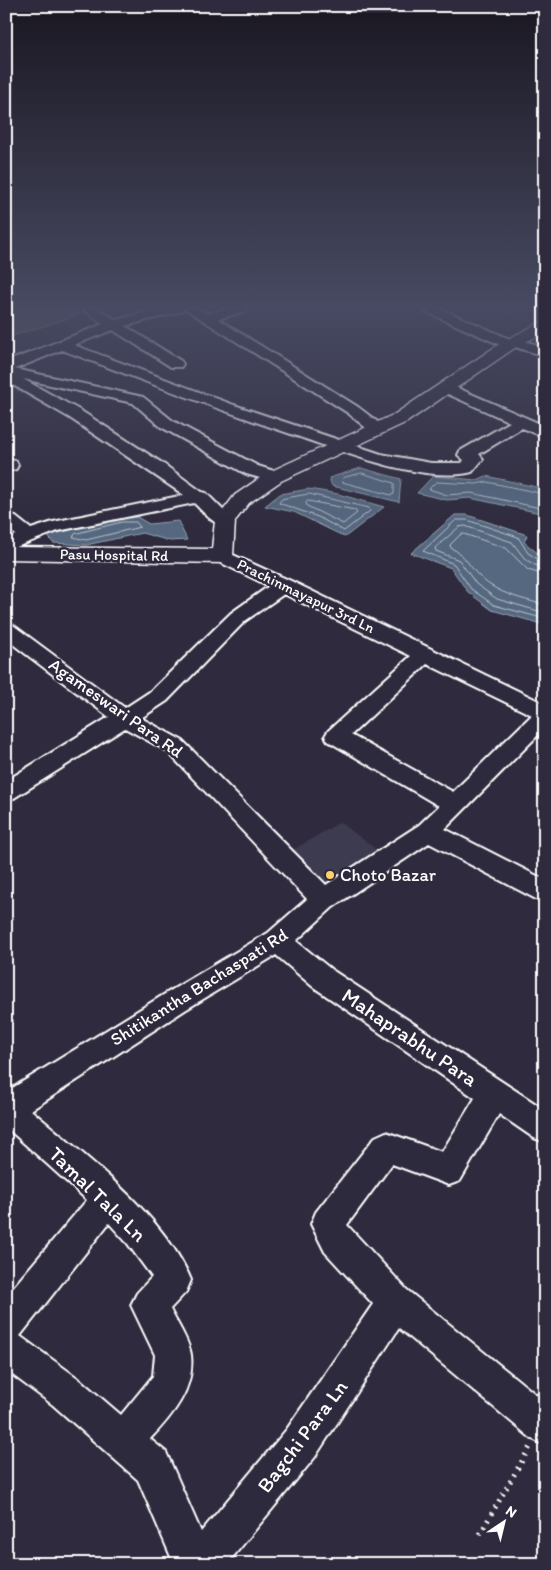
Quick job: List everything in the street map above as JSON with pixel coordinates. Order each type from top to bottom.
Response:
[{"type":"main road","points":[[225,521],[242,500],[274,477],[401,418],[456,381]]},
{"type":"main road","name":"Prachinmayapur 3rd Ln","points":[[222,556],[225,521]]},
{"type":"main road","name":"Pasu Hospital Rd","points":[[6,553],[222,556]]},
{"type":"street","points":[[14,381],[76,415],[200,497],[225,521]]},
{"type":"street","points":[[53,381],[138,400],[166,424],[252,470],[274,477]]},
{"type":"street","points":[[158,381],[229,408],[378,458],[430,468],[466,468],[475,459],[466,455],[521,422]]},
{"type":"street","points":[[308,381],[353,410],[377,429]]},
{"type":"street","points":[[446,388],[545,432]]},
{"type":"street","points":[[6,546],[53,527],[200,497]]},
{"type":"street","points":[[6,518],[28,536]]},
{"type":"street","name":"Prachinmayapur 3rd Ln","points":[[222,556],[425,654],[544,716]]},
{"type":"street","points":[[6,792],[159,696],[238,618],[284,585]]},
{"type":"street","name":"Agameswari Para Rd","points":[[6,630],[124,718],[175,746],[324,900]]},
{"type":"street","points":[[425,654],[336,736],[455,804]]},
{"type":"street","name":"Shitikantha Bachaspati Rd","points":[[7,1109],[175,1002],[278,941],[324,900],[428,831],[544,716]]},
{"type":"street","points":[[428,831],[545,892]]},
{"type":"street","name":"Mahaprabhu Para","points":[[278,941],[322,978],[545,1128]]},
{"type":"street","points":[[494,1094],[449,1170],[386,1147],[328,1224],[337,1240],[395,1302],[544,1425]]},
{"type":"street","name":"Tamal Tala Ln","points":[[7,1109],[131,1221],[162,1260],[174,1280],[149,1304],[173,1354],[171,1383],[123,1441]]},
{"type":"street","points":[[6,1325],[43,1277],[108,1200]]},
{"type":"street","name":"Bagchi Para Ln","points":[[201,1564],[301,1443],[395,1302]]},
{"type":"street","points":[[6,1348],[66,1392],[152,1466],[195,1564]]},
{"type":"path","points":[[480,1534],[544,1425]]},
{"type":"shaded area","name":"Choto Bazar","points":[[340,822],[385,856],[325,895],[286,854]]},
{"type":"water","points":[[361,468],[401,479],[399,502],[332,486],[329,478]]},
{"type":"water","points":[[433,476],[477,480],[486,476],[545,489],[545,514],[470,498],[447,500],[417,493]]},
{"type":"water","points":[[309,489],[338,494],[384,507],[345,537],[294,512],[265,506],[280,494]]},
{"type":"water","points":[[455,515],[467,515],[527,535],[524,542],[545,557],[545,625],[492,610],[468,592],[451,568],[411,553]]},
{"type":"water","points":[[122,516],[137,517],[149,524],[178,521],[187,540],[170,541],[142,533],[86,545],[53,543],[48,536]]},
{"type":"place","name":"Choto Bazar","points":[[330,875]]}]
